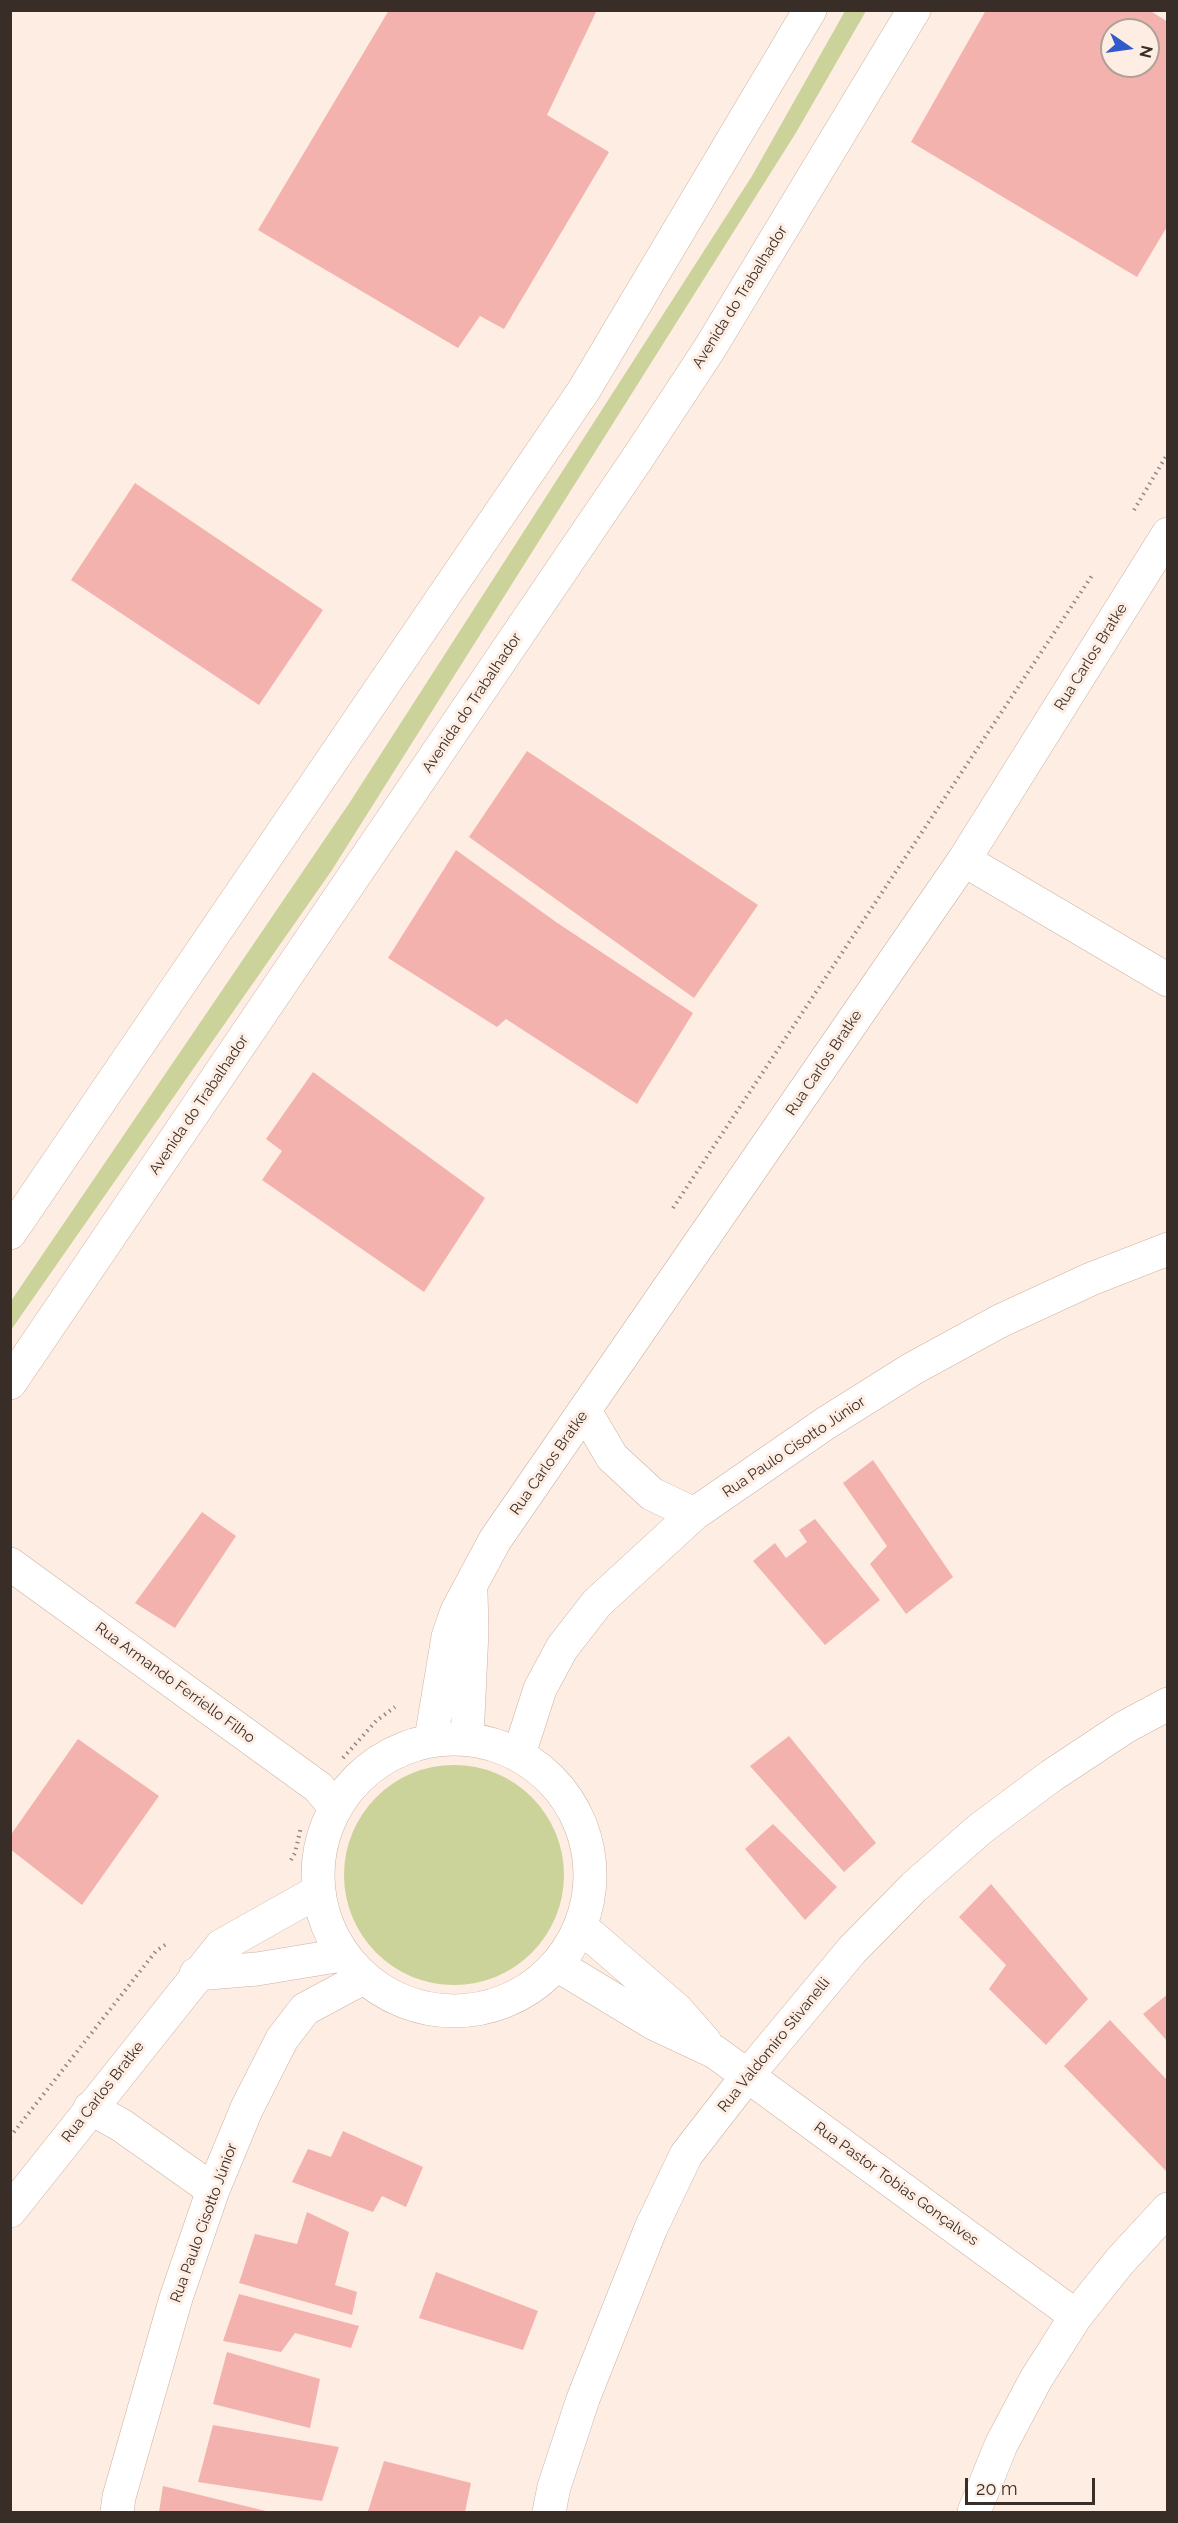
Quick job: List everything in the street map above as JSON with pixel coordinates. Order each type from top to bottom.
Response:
[{"type":"street","points":[[10,1233],[584,390],[810,10]]},
{"type":"street","name":"Avenida do Trabalhador","points":[[10,1383],[637,459],[710,348],[914,10]]},
{"type":"street","name":"Rua Carlos Bratke","points":[[432,1739],[448,1637],[457,1611],[495,1540],[964,860],[1167,534]]},
{"type":"street","points":[[964,860],[1167,980]]},
{"type":"street","name":"Rua Paulo Cisotto Júnior","points":[[519,1754],[540,1689],[562,1648],[597,1603],[694,1514],[826,1423],[912,1369],[1000,1321],[1091,1279],[1167,1249]]},
{"type":"street","points":[[585,1411],[612,1457],[652,1494],[694,1514]]},
{"type":"street","name":"Rua Armando Ferriello Filho","points":[[10,1564],[318,1786],[335,1808]]},
{"type":"street","name":"Rua Carlos Bratke","points":[[467,1738],[472,1631],[471,1585]]},
{"type":"street","name":"Rua Valdomiro Stivanelli","points":[[549,2512],[554,2487],[583,2399],[651,2228],[686,2155],[748,2075],[852,1950],[914,1887],[980,1829],[1051,1776],[1125,1727],[1167,1704]]},
{"type":"street","points":[[467,1738],[492,1743],[519,1754],[544,1771],[564,1793],[579,1819],[588,1849],[591,1880],[586,1911],[580,1926],[557,1965],[534,1986],[507,2001],[478,2010],[447,2012],[417,2007],[388,1996],[353,1967],[327,1928],[317,1892],[317,1866],[322,1836],[335,1808],[377,1762],[403,1747],[432,1739],[467,1738]]},
{"type":"street","name":"Rua Carlos Bratke","points":[[10,2211],[196,1974],[221,1946],[317,1892]]},
{"type":"street","name":"Rua Pastor Tobias Gonçalves","points":[[580,1926],[676,2009],[715,2052]]},
{"type":"street","name":"Rua Pastor Tobias Gonçalves","points":[[557,1965],[653,2023],[715,2052],[1076,2316]]},
{"type":"street","points":[[196,1974],[257,1969],[353,1967]]},
{"type":"street","name":"Rua Paulo Cisotto Júnior","points":[[117,2512],[119,2497],[170,2320],[213,2190],[247,2108],[282,2038],[305,2009],[353,1967]]},
{"type":"street","points":[[90,2109],[129,2130],[213,2190]]},
{"type":"street","points":[[974,2512],[1001,2445],[1036,2379],[1076,2316],[1120,2261],[1167,2209]]},
{"type":"green space","points":[[845,11],[866,11],[797,131],[332,870],[11,1330],[11,1301],[350,802],[752,176]]},
{"type":"green space","points":[[443,1765],[465,1765],[496,1773],[515,1783],[532,1797],[546,1814],[556,1833],[562,1853],[564,1875],[562,1897],[556,1917],[546,1936],[532,1953],[515,1967],[486,1981],[465,1985],[443,1985],[422,1981],[402,1972],[384,1960],[369,1945],[348,1907],[344,1886],[344,1864],[348,1843],[357,1823],[369,1805],[384,1790],[422,1769]]},
{"type":"building","points":[[389,10],[597,10],[547,115],[609,152],[504,329],[480,316],[458,348],[258,230]]},
{"type":"building","points":[[986,10],[1149,10],[1168,22],[1168,225],[1137,277],[911,142]]},
{"type":"building","points":[[135,483],[323,610],[259,705],[71,580]]},
{"type":"building","points":[[527,751],[758,905],[694,998],[469,837]]},
{"type":"building","points":[[456,850],[556,922],[693,1013],[637,1104],[506,1019],[497,1027],[388,958]]},
{"type":"building","points":[[313,1072],[485,1198],[424,1292],[262,1180],[282,1151],[266,1139]]},
{"type":"building","points":[[873,1460],[953,1577],[906,1614],[870,1564],[887,1546],[843,1483]]},
{"type":"building","points":[[202,1512],[236,1536],[175,1628],[135,1603]]},
{"type":"building","points":[[815,1519],[880,1600],[825,1645],[753,1561],[775,1543],[786,1558],[807,1542],[799,1530]]},
{"type":"building","points":[[789,1736],[876,1843],[844,1872],[750,1766]]},
{"type":"building","points":[[78,1739],[159,1796],[82,1905],[10,1849],[10,1836]]},
{"type":"building","points":[[773,1824],[837,1887],[805,1920],[745,1849]]},
{"type":"building","points":[[991,1884],[1088,1999],[1046,2045],[989,1989],[1006,1965],[959,1917]]},
{"type":"building","points":[[1168,1994],[1168,2042],[1143,2014]]},
{"type":"building","points":[[1110,2020],[1168,2081],[1168,2173],[1064,2066]]},
{"type":"building","points":[[343,2131],[423,2167],[406,2207],[382,2196],[373,2212],[292,2182],[308,2149],[331,2157]]},
{"type":"building","points":[[307,2212],[349,2232],[335,2285],[357,2292],[352,2315],[239,2283],[255,2234],[297,2244]]},
{"type":"building","points":[[436,2272],[538,2311],[523,2350],[419,2318]]},
{"type":"building","points":[[239,2294],[359,2326],[351,2348],[295,2333],[281,2352],[223,2341]]},
{"type":"building","points":[[227,2352],[320,2379],[310,2428],[213,2404]]},
{"type":"building","points":[[213,2425],[339,2447],[322,2501],[198,2482]]},
{"type":"building","points":[[384,2461],[471,2483],[465,2512],[368,2511]]},
{"type":"building","points":[[163,2486],[270,2512],[159,2512]]}]
